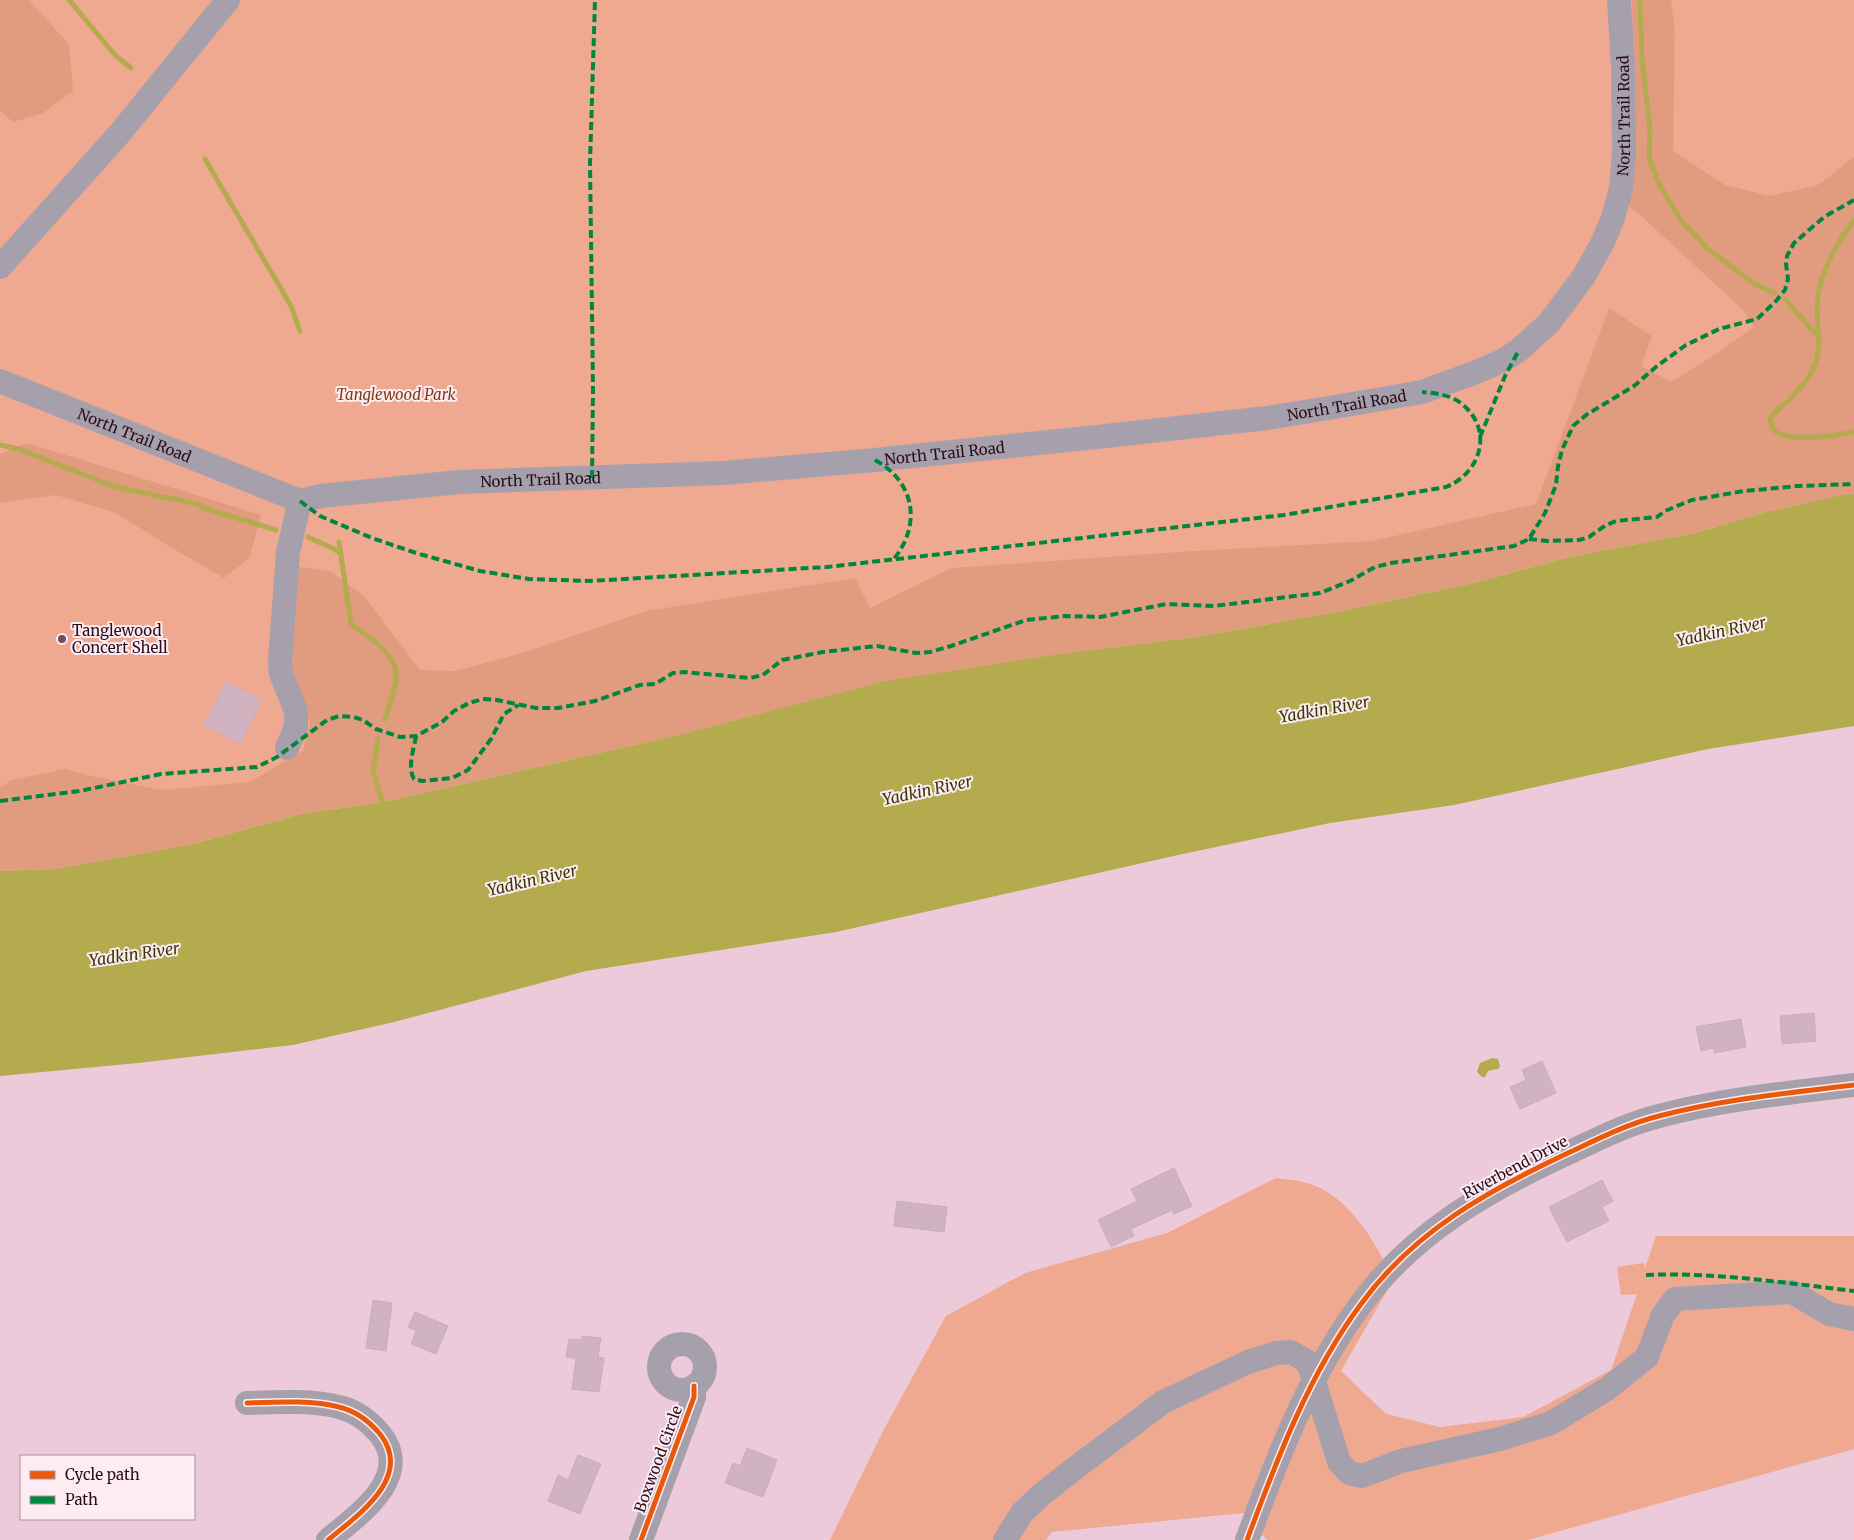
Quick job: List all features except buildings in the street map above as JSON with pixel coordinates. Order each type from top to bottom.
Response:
[{"type":"street","points":[[0,267],[120,133],[228,0]]},
{"type":"street","name":"North Trail Road","points":[[0,381],[300,501],[321,496],[459,482],[724,473],[875,460],[1267,418],[1422,392],[1479,371],[1504,360],[1519,350],[1549,323],[1584,276],[1602,244],[1613,218],[1620,188],[1624,152],[1623,67],[1619,0]]},
{"type":"street","points":[[287,748],[296,727],[296,711],[281,674],[280,660],[288,552],[300,501]]},
{"type":"street","name":"Riverbend Drive","points":[[1247,1540],[1273,1470],[1314,1381],[1356,1310],[1395,1265],[1441,1224],[1495,1190],[1542,1165],[1627,1126],[1690,1108],[1757,1097],[1854,1085]]},
{"type":"street","points":[[1005,1540],[1022,1513],[1041,1495],[1162,1402],[1248,1362],[1276,1353],[1291,1352],[1308,1362],[1339,1462],[1349,1473],[1362,1476],[1401,1461],[1500,1439],[1551,1423],[1607,1389],[1647,1357],[1663,1315],[1675,1299],[1792,1292],[1829,1314],[1854,1319]]},
{"type":"street","name":"Boxwood Circle","points":[[641,1540],[694,1397],[694,1386]]},
{"type":"street","points":[[248,1403],[290,1402],[338,1406],[364,1418],[387,1443],[390,1450],[390,1463],[383,1487],[370,1505],[328,1540]]},
{"type":"green space","name":"Tanglewood Park","points":[[0,0],[1854,0],[1854,494],[301,814],[0,871]]},
{"type":"green space","points":[[1276,1178],[1310,1184],[1338,1199],[1370,1237],[1393,1280],[1341,1371],[1386,1414],[1440,1427],[1523,1417],[1611,1370],[1637,1294],[1621,1295],[1617,1267],[1644,1263],[1645,1268],[1656,1236],[1854,1236],[1854,1449],[1528,1540],[1267,1540],[1244,1513],[1052,1532],[1046,1540],[830,1540],[883,1431],[946,1316],[1025,1273],[1167,1233]]},
{"type":"shaded area","points":[[0,0],[29,0],[69,44],[73,91],[43,113],[13,122],[0,111]]},
{"type":"shaded area","points":[[1632,0],[1671,0],[1675,30],[1673,151],[1725,185],[1770,196],[1818,185],[1854,157],[1854,494],[1766,512],[1695,533],[1569,557],[1474,583],[1341,611],[1203,636],[1060,654],[885,681],[679,735],[383,802],[301,814],[193,844],[55,869],[0,871],[0,788],[11,780],[65,769],[162,790],[249,782],[303,751],[310,722],[289,662],[294,566],[330,571],[365,597],[420,670],[455,671],[526,652],[646,611],[855,578],[870,608],[951,568],[1372,541],[1536,504],[1609,308],[1652,336],[1641,366],[1671,382],[1754,327],[1743,310],[1637,212],[1624,203],[1635,91]]},
{"type":"shaded area","points":[[27,443],[261,515],[250,557],[224,578],[116,513],[56,495],[0,503],[0,454]]},
{"type":"water","name":"Yadkin River","points":[[1854,494],[1854,726],[1708,749],[1454,805],[1330,823],[1178,855],[836,932],[586,971],[394,1022],[293,1045],[138,1063],[0,1076],[0,871],[55,869],[193,844],[301,814],[383,802],[679,735],[885,681],[1060,654],[1203,636],[1341,611],[1474,583],[1569,557],[1695,533],[1766,512]]},
{"type":"water","points":[[1492,1058],[1498,1059],[1500,1067],[1488,1071],[1485,1077],[1482,1077],[1477,1072],[1480,1063]]},
{"type":"waterway","points":[[69,0],[115,55],[131,68]]},
{"type":"waterway","points":[[1640,0],[1642,60],[1650,128],[1649,159],[1659,184],[1680,219],[1706,247],[1754,284],[1775,293]]},
{"type":"waterway","points":[[205,159],[291,306],[300,331]]},
{"type":"waterway","points":[[1854,220],[1829,260],[1821,283],[1817,307],[1818,352],[1814,367],[1800,389],[1770,419],[1776,432],[1792,437],[1826,436],[1854,432]]},
{"type":"waterway","points":[[1785,299],[1819,338]]},
{"type":"waterway","points":[[0,445],[19,449],[115,487],[198,504],[203,508],[276,530]]},
{"type":"waterway","points":[[308,537],[341,554]]},
{"type":"waterway","points":[[339,542],[351,624],[374,641],[388,655],[396,671],[393,695],[385,719]]},
{"type":"waterway","points":[[378,739],[373,771],[384,807]]},
{"type":"marked path","points":[[592,478],[593,387],[590,163],[595,0]]},
{"type":"marked path","points":[[0,801],[80,791],[161,774],[257,767],[277,757],[327,720],[339,716],[363,720],[376,729],[400,737],[416,736],[442,722],[454,711],[469,703],[483,699],[536,708],[558,708],[595,701],[640,685],[655,684],[673,673],[684,672],[750,678],[763,675],[782,660],[823,652],[877,646],[916,653],[930,652],[1026,620],[1065,616],[1100,617],[1166,604],[1214,606],[1320,593],[1350,581],[1375,567],[1391,563],[1514,546],[1529,539],[1545,513],[1556,485],[1562,450],[1573,426],[1586,415],[1634,386],[1686,345],[1719,329],[1757,319],[1785,290],[1788,279],[1787,256],[1794,243],[1824,217],[1854,200]]},
{"type":"marked path","points":[[1480,437],[1505,376],[1519,350]]},
{"type":"marked path","points":[[300,501],[320,516],[372,538],[416,553],[480,571],[529,579],[590,581],[827,567],[1284,515],[1446,487],[1468,472],[1475,461],[1479,450],[1478,426],[1472,414],[1458,401],[1443,395],[1422,392]]},
{"type":"marked path","points":[[875,460],[899,480],[906,492],[910,505],[911,519],[908,533],[902,547],[893,560]]},
{"type":"marked path","points":[[1529,539],[1547,541],[1579,540],[1589,537],[1606,525],[1616,521],[1657,517],[1665,511],[1692,500],[1744,491],[1798,486],[1854,484]]},
{"type":"marked path","points":[[416,736],[411,764],[414,779],[422,781],[452,778],[468,770],[491,739],[504,714],[518,705]]},
{"type":"marked path","points":[[1646,1275],[1698,1275],[1854,1291]]},
{"type":"cycle path","points":[[1247,1540],[1283,1448],[1325,1359],[1342,1331],[1382,1278],[1429,1234],[1455,1215],[1510,1182],[1590,1142],[1636,1123],[1683,1110],[1732,1101],[1854,1085]]},
{"type":"cycle path","points":[[641,1540],[694,1397],[694,1386]]},
{"type":"cycle path","points":[[247,1403],[306,1402],[339,1407],[362,1417],[380,1434],[389,1450],[390,1465],[386,1480],[378,1494],[367,1507],[328,1540]]},
{"type":"place","name":"Tanglewood Concert Shell","points":[[62,639]]}]
